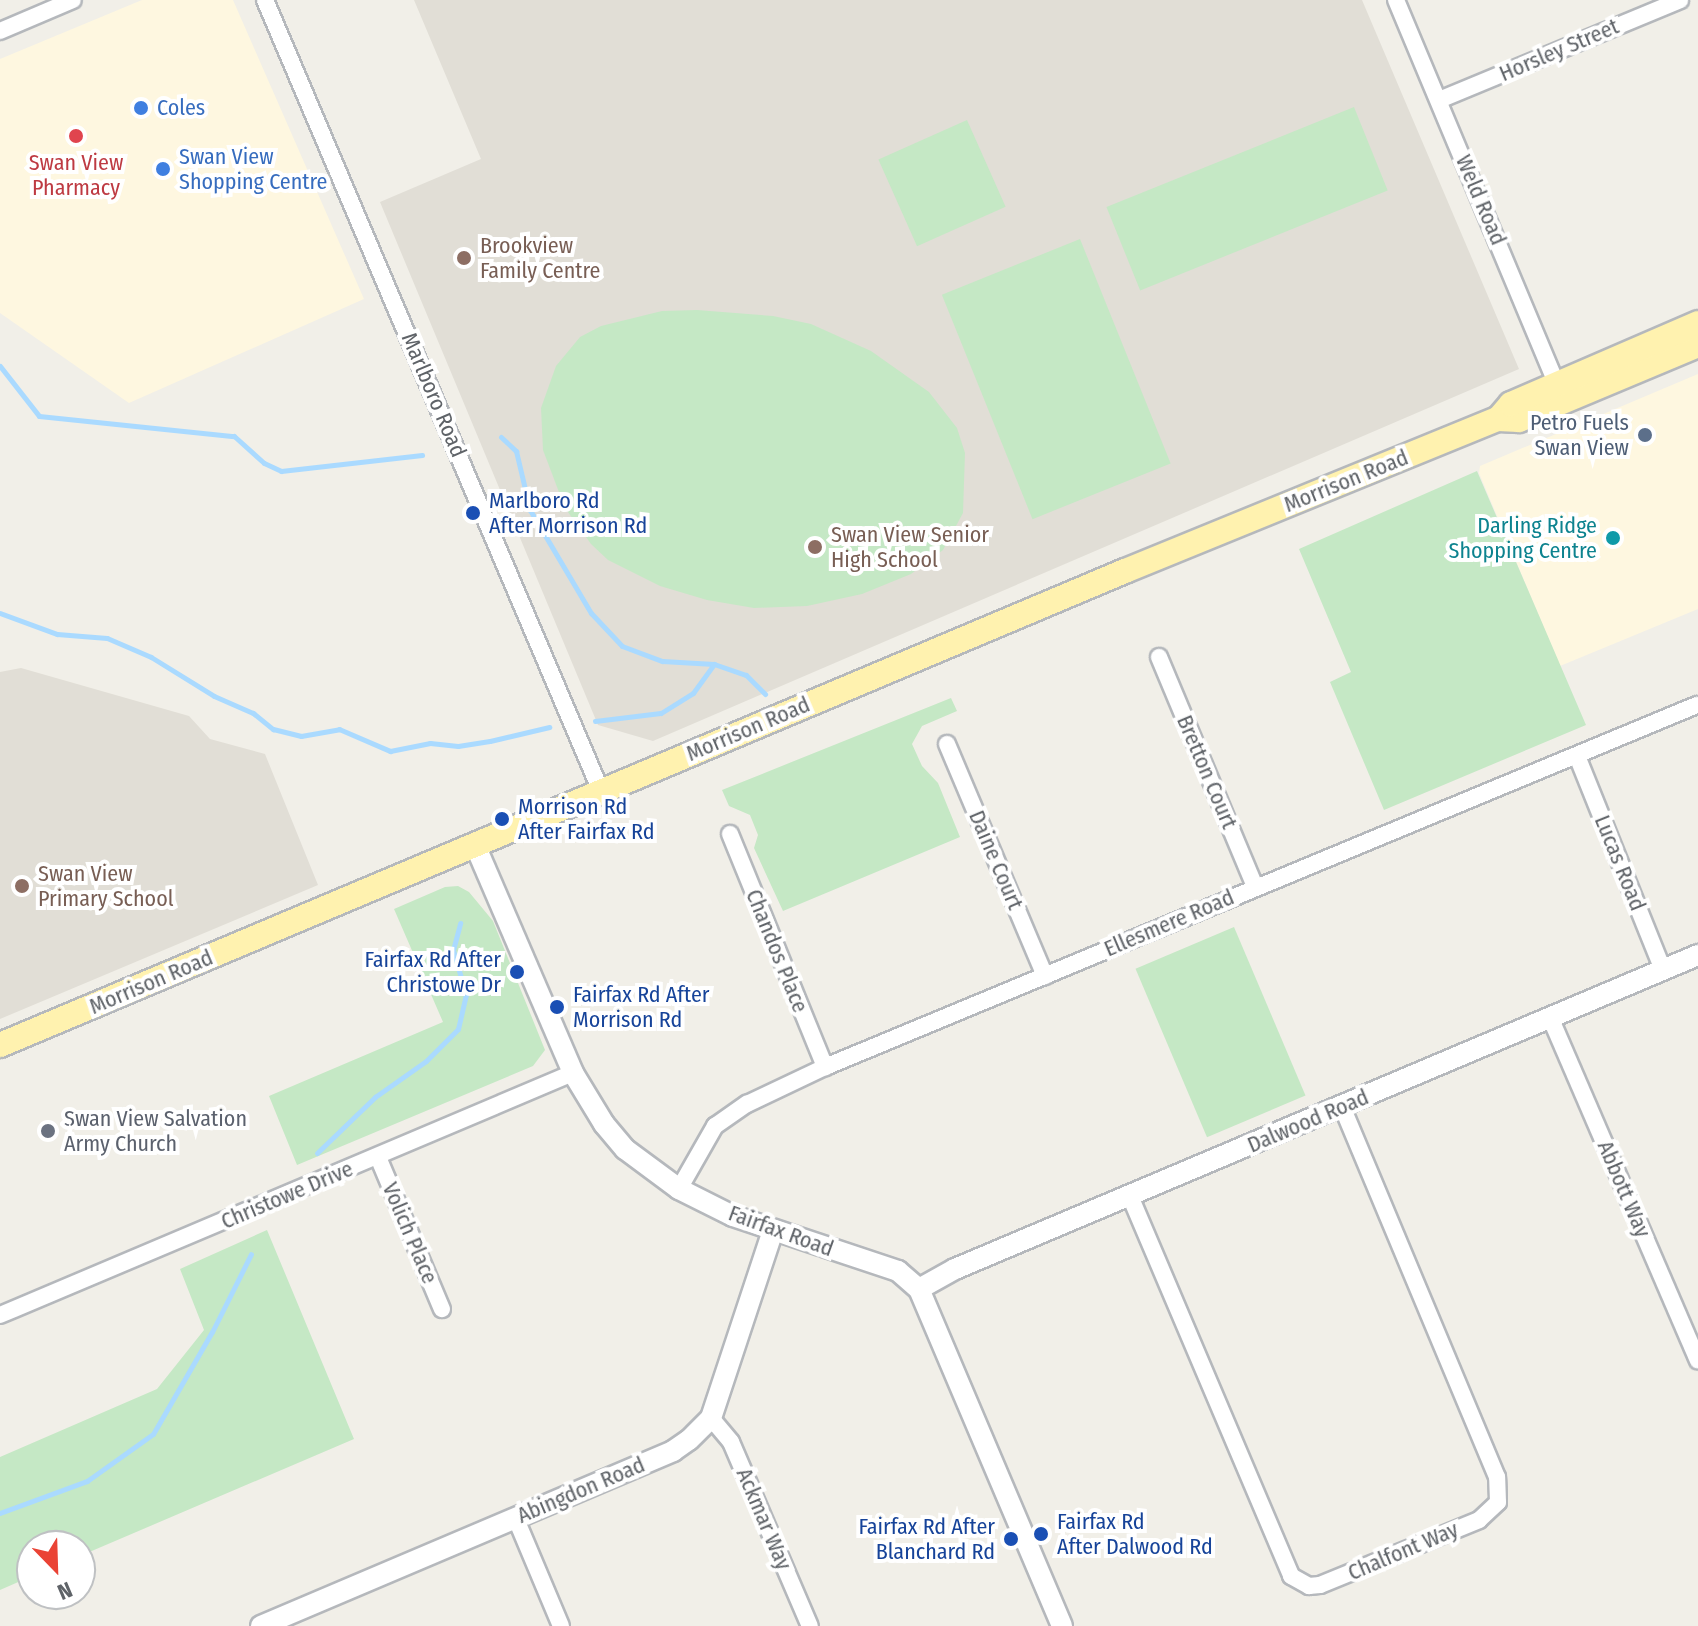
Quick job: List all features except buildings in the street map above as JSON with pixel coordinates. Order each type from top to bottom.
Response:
[{"type":"main road","name":"Morrison Road","points":[[0,1045],[1125,571],[1498,419],[1519,420],[1560,392],[1698,323]]},
{"type":"main road","name":"Morrison Road","points":[[1560,392],[1698,345]]},
{"type":"street","points":[[0,31],[73,0]]},
{"type":"street","name":"Marlboro Road","points":[[265,0],[601,791]]},
{"type":"street","name":"Weld Road","points":[[1396,0],[1560,392]]},
{"type":"street","name":"Horsley Street","points":[[1439,100],[1680,0]]},
{"type":"street","name":"Bretton Court","points":[[1159,657],[1255,887]]},
{"type":"street","name":"Ellesmere Road","points":[[679,1189],[715,1126],[747,1104],[825,1067],[1697,705]]},
{"type":"street","name":"Daine Court","points":[[947,744],[1045,976]]},
{"type":"street","name":"Lucas Road","points":[[1577,756],[1663,970]]},
{"type":"street","name":"Chandos Place","points":[[730,834],[825,1067]]},
{"type":"street","name":"Fairfax Road","points":[[475,845],[573,1073],[604,1124],[625,1149],[679,1189],[773,1231],[898,1271],[919,1289]]},
{"type":"street","name":"Dalwood Road","points":[[919,1289],[955,1269],[1698,955]]},
{"type":"street","name":"Abbott Way","points":[[1550,1017],[1698,1360]]},
{"type":"street","name":"Christowe Drive","points":[[0,1315],[573,1073]]},
{"type":"street","name":"Chalfont Way","points":[[1130,1196],[1291,1576],[1309,1586],[1320,1585],[1479,1520],[1498,1502],[1497,1477],[1342,1106]]},
{"type":"street","name":"Volich Place","points":[[378,1157],[442,1309]]},
{"type":"street","points":[[711,1418],[773,1231]]},
{"type":"street","points":[[919,1289],[1062,1626]]},
{"type":"street","name":"Abingdon Road","points":[[261,1626],[673,1451],[711,1418]]},
{"type":"street","name":"Ackmar Way","points":[[711,1418],[731,1442],[810,1626]]},
{"type":"street","points":[[516,1519],[561,1626]]},
{"type":"shaded area","points":[[142,0],[233,0],[364,299],[129,403],[0,313],[0,59]]},
{"type":"shaded area","name":"Swan View Senior High School","points":[[414,0],[1362,0],[1519,369],[653,741],[598,725],[380,202],[481,159]]},
{"type":"shaded area","points":[[1698,374],[1698,609],[1560,666],[1479,473],[1480,466]]},
{"type":"shaded area","points":[[21,668],[189,716],[210,739],[265,754],[318,885],[0,1019],[0,672]]},
{"type":"green space","points":[[1354,107],[1388,190],[1140,290],[1106,207]]},
{"type":"green space","points":[[967,120],[1006,207],[917,246],[878,159]]},
{"type":"green space","points":[[1080,239],[1171,463],[1033,519],[942,295]]},
{"type":"green space","points":[[697,310],[773,316],[811,324],[871,351],[929,392],[957,428],[965,453],[963,513],[943,550],[911,574],[862,594],[807,606],[754,608],[707,600],[660,586],[608,560],[591,544],[565,508],[543,450],[541,408],[556,366],[580,337],[601,326],[662,311]]},
{"type":"green space","points":[[1477,471],[1586,725],[1384,810],[1330,682],[1351,672],[1299,549]]},
{"type":"green space","points":[[951,698],[957,711],[922,726],[912,744],[922,766],[938,783],[960,837],[783,911],[754,848],[758,835],[750,815],[729,806],[722,790]]},
{"type":"green space","points":[[458,886],[469,892],[493,921],[545,1050],[533,1066],[297,1165],[269,1096],[443,1022],[394,909],[445,887]]},
{"type":"green space","points":[[1234,927],[1306,1095],[1207,1137],[1136,969]]},
{"type":"green space","points":[[267,1230],[354,1439],[96,1549],[96,1530],[16,1530],[16,1583],[0,1590],[0,1457],[157,1389],[204,1330],[180,1269]]},
{"type":"waterway","points":[[0,366],[39,416],[234,436],[264,463],[281,471],[422,455]]},
{"type":"waterway","points":[[501,437],[516,451],[530,510],[591,613],[622,646],[662,661],[714,664]]},
{"type":"waterway","points":[[0,613],[57,634],[107,638],[151,657],[214,696],[253,713],[273,729],[301,736],[339,729],[390,751],[430,743],[458,746],[549,727]]},
{"type":"waterway","points":[[595,721],[661,713],[693,693],[714,664],[746,675],[765,694]]},
{"type":"waterway","points":[[317,1153],[375,1097],[426,1061],[458,1029],[466,995],[453,950],[460,923]]},
{"type":"waterway","points":[[0,1513],[87,1481],[153,1434],[212,1332],[251,1254]]},
{"type":"place","name":"Coles","points":[[141,108]]},
{"type":"place","name":"Swan View Pharmacy","points":[[76,136]]},
{"type":"place","name":"Swan View Shopping Centre","points":[[163,169]]},
{"type":"place","name":"Brookview Family Centre","points":[[464,258]]},
{"type":"place","name":"Petro Fuels Swan View","points":[[1645,435]]},
{"type":"place","name":"Marlboro Rd After Morrison Rd","points":[[473,513]]},
{"type":"place","name":"Darling Ridge Shopping Centre","points":[[1613,538]]},
{"type":"place","name":"Swan View Senior High School","points":[[815,547]]},
{"type":"place","name":"Morrison Rd After Fairfax Rd","points":[[502,819]]},
{"type":"place","name":"Swan View Primary School","points":[[22,886]]},
{"type":"place","name":"Fairfax Rd After Christowe Dr","points":[[517,972]]},
{"type":"place","name":"Fairfax Rd After Morrison Rd","points":[[557,1007]]},
{"type":"place","name":"Swan View Salvation Army Church","points":[[48,1131]]},
{"type":"place","name":"Fairfax Rd After Dalwood Rd","points":[[1041,1534]]},
{"type":"place","name":"Fairfax Rd After Blanchard Rd","points":[[1011,1539]]}]
